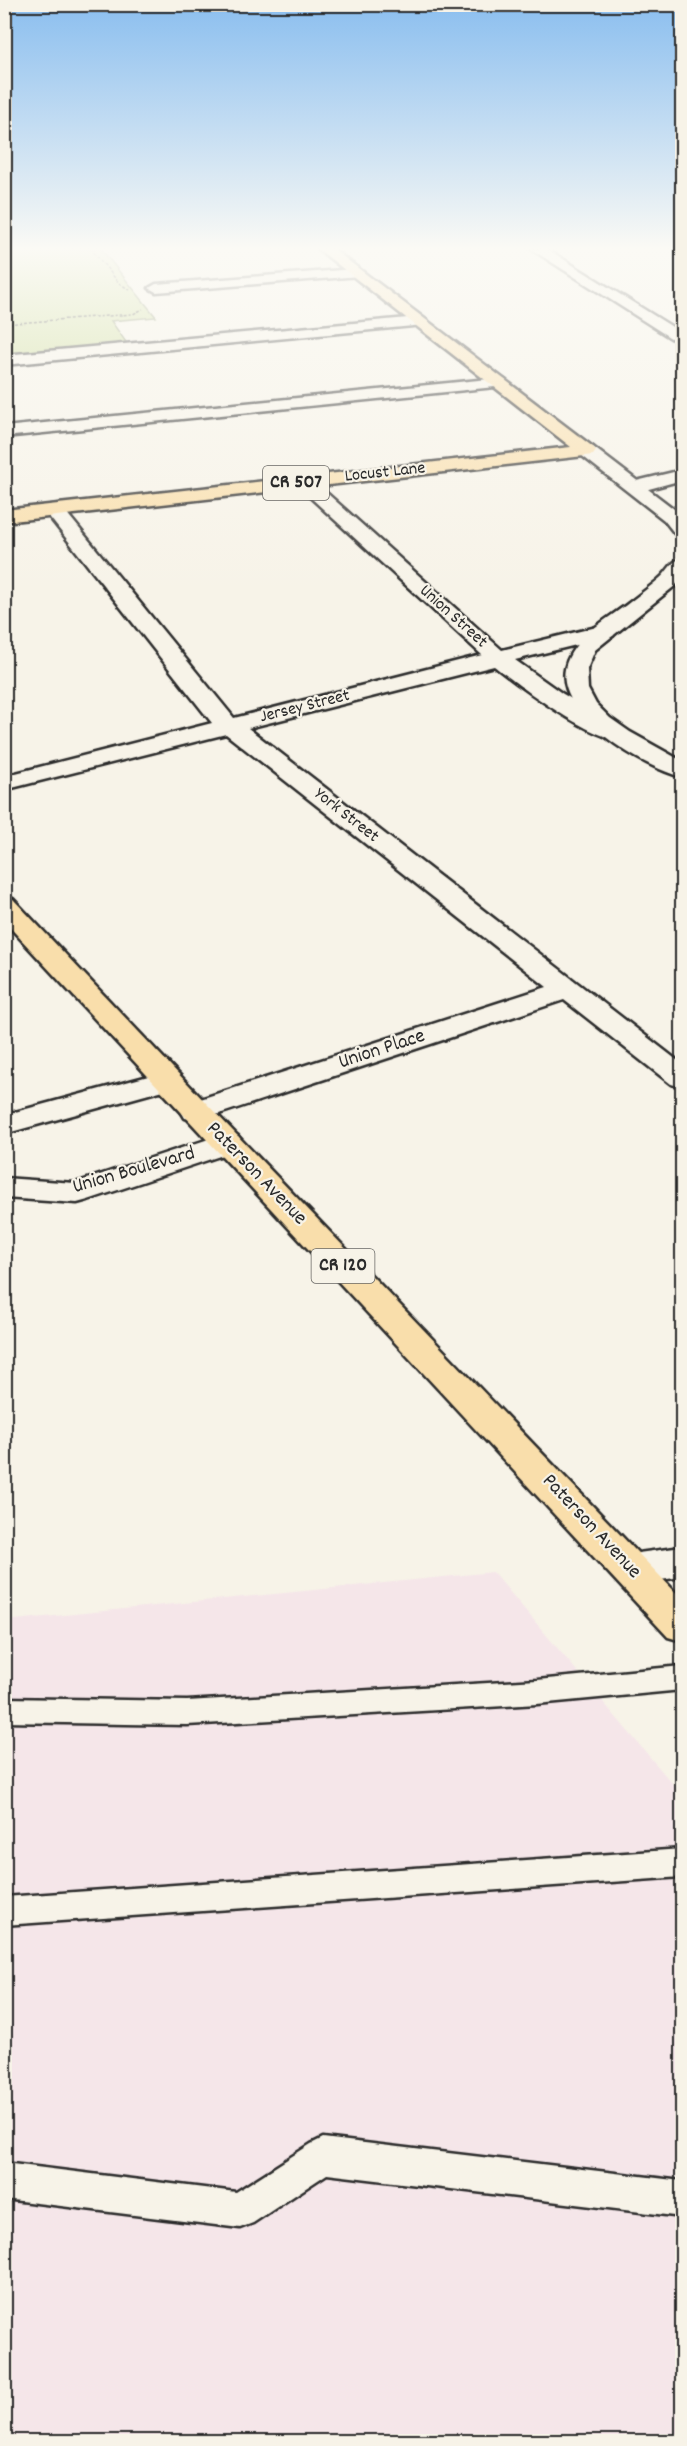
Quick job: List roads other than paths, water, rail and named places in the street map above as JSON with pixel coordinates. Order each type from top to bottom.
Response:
[{"type":"main road","points":[[473,363],[587,451]]},
{"type":"main road","name":"Locust Lane","points":[[4,516],[587,451]]},
{"type":"main road","name":"Paterson Avenue","points":[[9,915],[682,1625]]},
{"type":"street","points":[[4,432],[499,383]]},
{"type":"street","points":[[587,451],[672,516],[682,530]]},
{"type":"street","points":[[634,487],[682,475]]},
{"type":"street","name":"Union Street","points":[[304,482],[498,658],[530,684],[571,710],[616,734]]},
{"type":"street","name":"York Street","points":[[54,510],[221,719],[682,1078]]},
{"type":"street","points":[[682,564],[669,581],[586,647],[576,661],[573,678],[578,695],[588,711],[616,734],[682,770]]},
{"type":"street","name":"Jersey Street","points":[[4,783],[605,631]]},
{"type":"street","name":"Union Place","points":[[195,1111],[568,989]]},
{"type":"street","points":[[4,1125],[167,1080]]},
{"type":"street","name":"Union Boulevard","points":[[4,1188],[77,1193],[227,1143]]},
{"type":"street","points":[[631,1569],[682,1562]]},
{"type":"lane","points":[[4,1710],[187,1713],[526,1693],[682,1678]]},
{"type":"lane","points":[[4,1911],[682,1863]]},
{"type":"lane","points":[[4,2181],[240,2210],[323,2156],[682,2199]]}]
